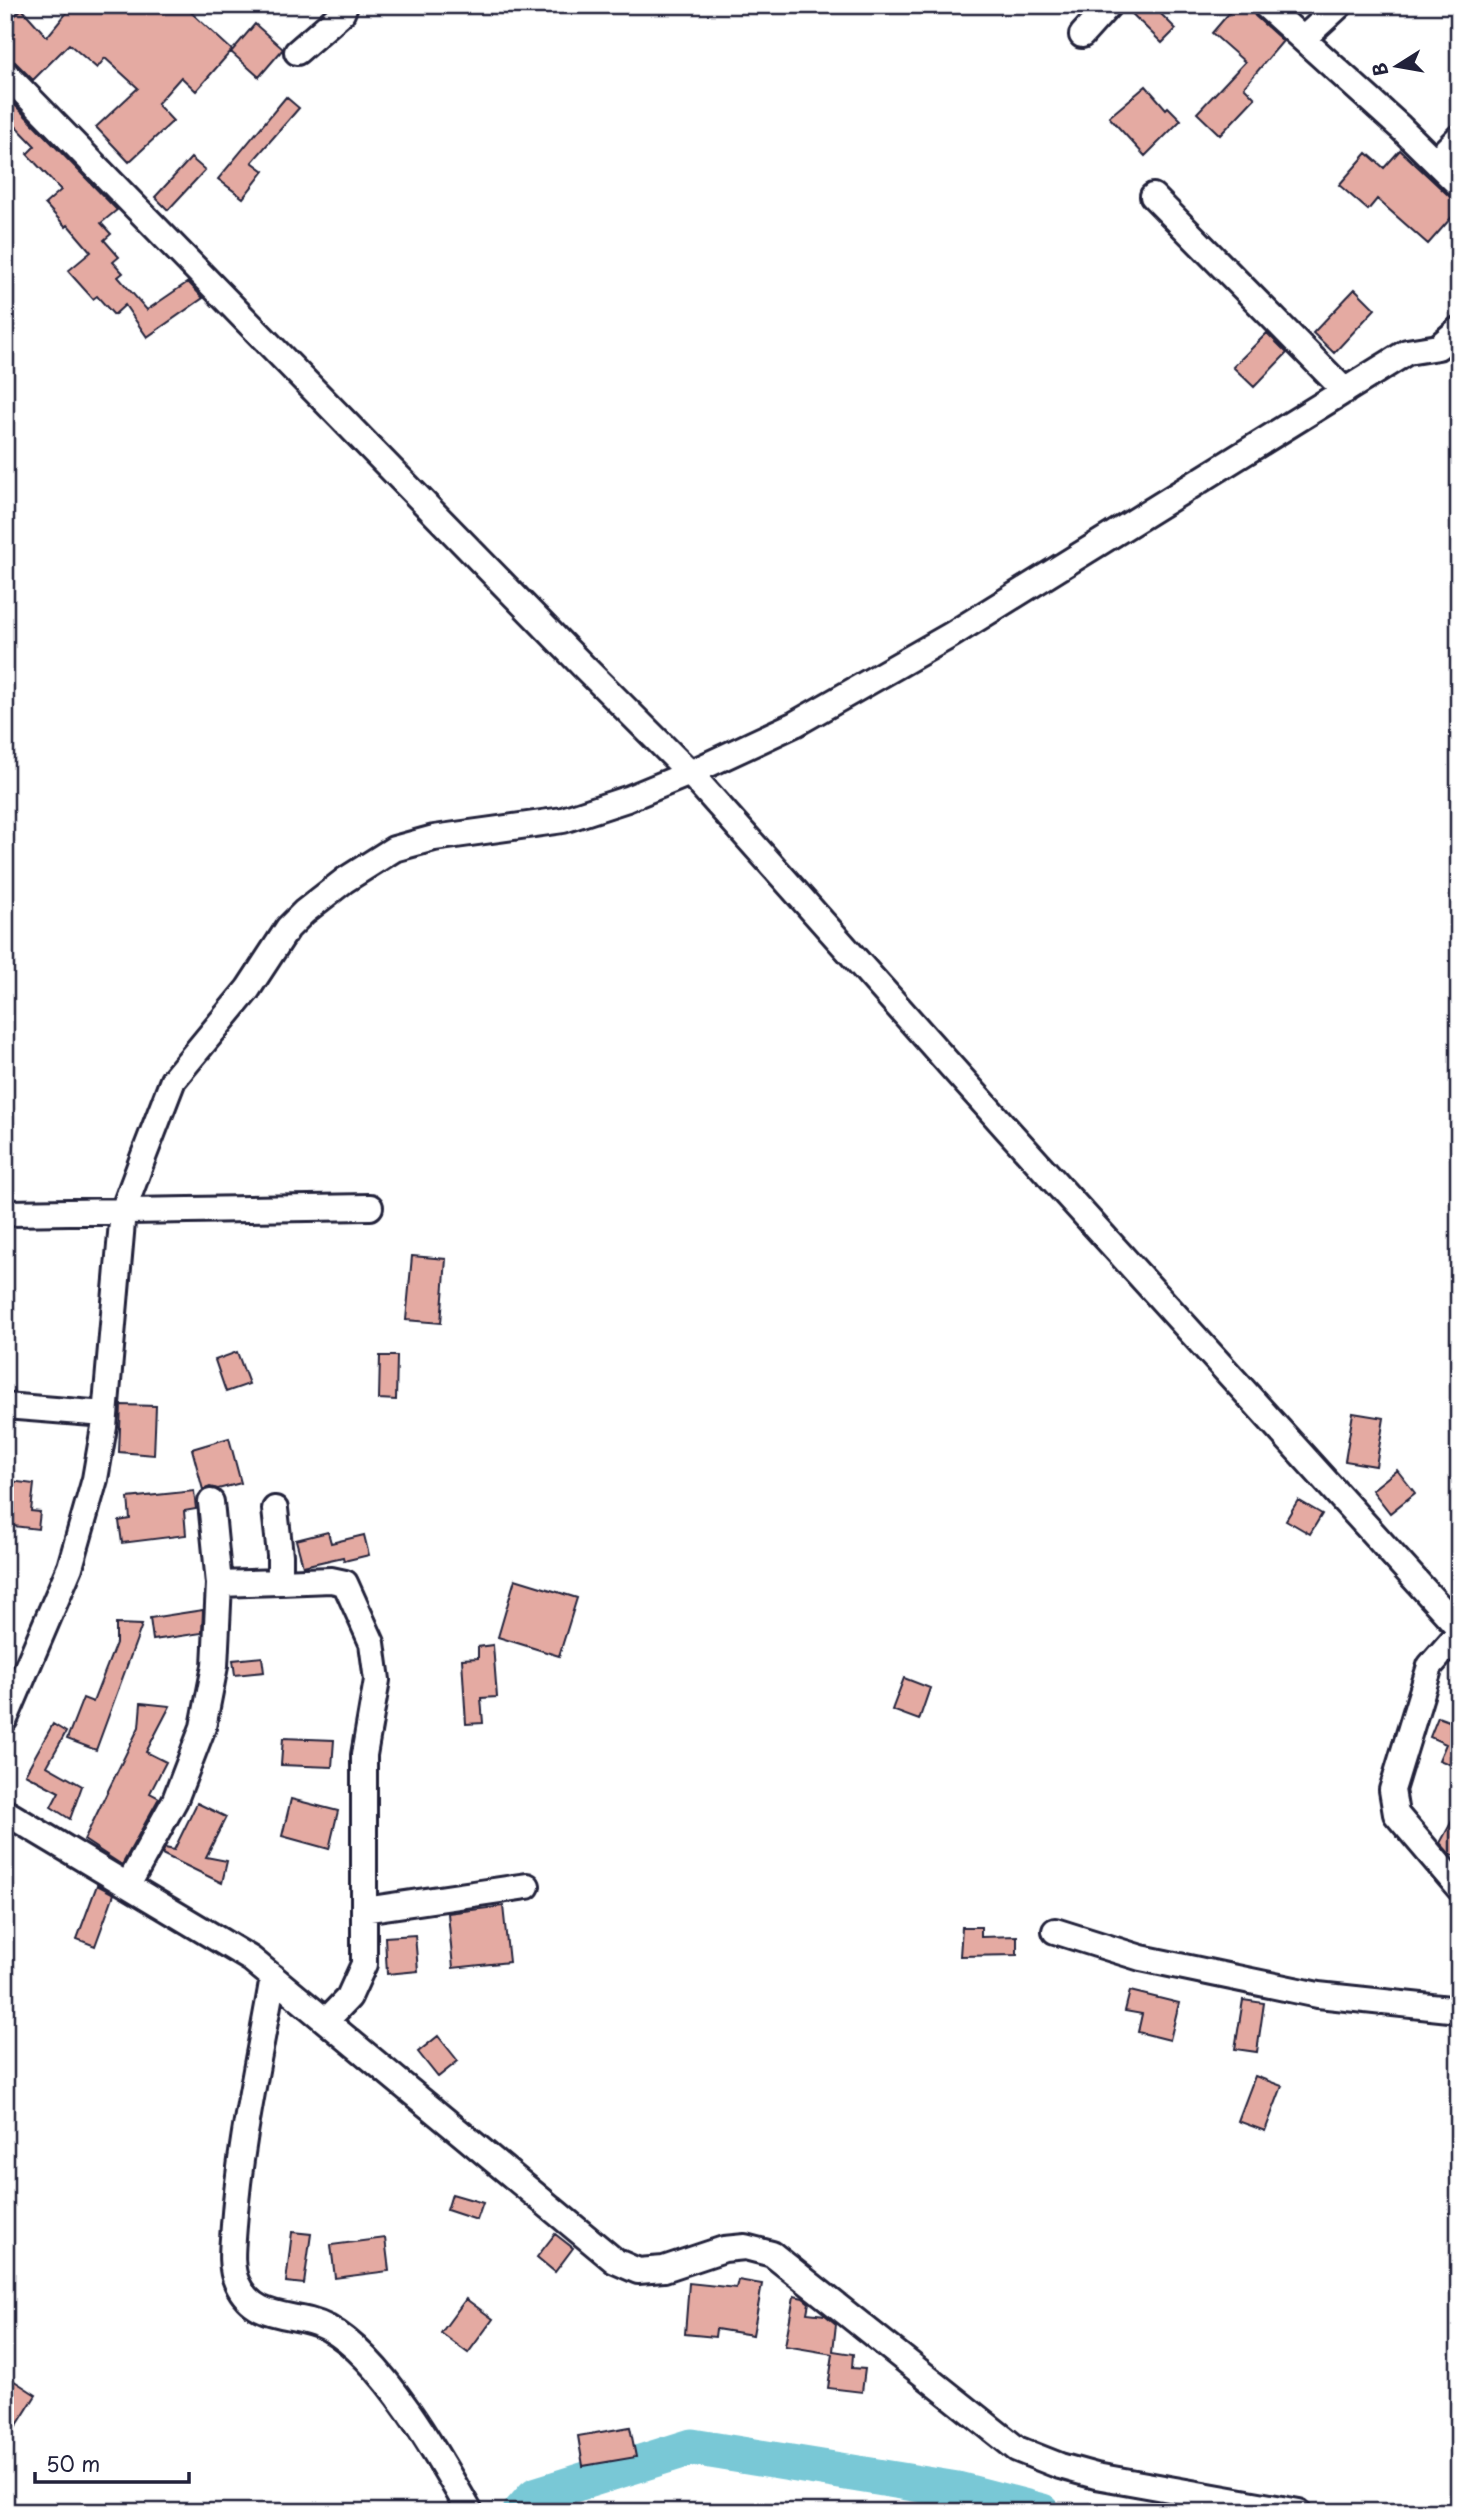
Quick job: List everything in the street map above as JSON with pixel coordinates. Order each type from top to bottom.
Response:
[{"type":"street","points":[[297,52],[342,13],[345,5]]},
{"type":"street","points":[[1082,35],[1109,5]]},
{"type":"street","points":[[1265,5],[1459,185]]},
{"type":"street","points":[[1303,39],[1339,5]]},
{"type":"street","points":[[5,73],[690,773],[1459,1630],[1430,1666],[1392,1790],[1396,1814],[1459,1888]]},
{"type":"street","points":[[1434,161],[1459,137]]},
{"type":"street","points":[[1153,196],[1345,391]]},
{"type":"street","points":[[5,1718],[70,1567],[95,1479],[105,1414],[124,1211],[173,1080],[248,989],[288,928],[304,912],[345,880],[394,849],[434,838],[563,820],[627,799],[690,773],[795,724],[951,635],[1407,352],[1438,347],[1459,329]]},
{"type":"street","points":[[5,1210],[9,1213],[370,1207]]},
{"type":"street","points":[[5,1406],[105,1414]]},
{"type":"street","points":[[128,1885],[175,1800],[203,1727],[215,1666],[219,1584],[211,1502]]},
{"type":"street","points":[[275,1509],[281,1555],[280,1582]]},
{"type":"street","points":[[219,1584],[331,1580],[345,1583],[372,1643],[377,1680],[364,1755],[364,1964],[349,1997],[326,2021]]},
{"type":"street","points":[[5,1812],[251,1959],[615,2261],[638,2271],[664,2269],[724,2249],[745,2247],[772,2254],[1017,2449],[1060,2466],[1097,2476],[1299,2512]]},
{"type":"street","points":[[364,1910],[527,1886]]},
{"type":"street","points":[[1055,1931],[1141,1958],[1318,1995],[1459,2010]]},
{"type":"street","points":[[273,1977],[246,2125],[233,2247],[235,2280],[246,2298],[264,2311],[310,2320],[328,2328],[356,2347],[387,2383],[443,2464],[470,2512]]},
{"type":"building","points":[[73,5],[183,5],[232,50],[196,91],[181,77],[157,104],[173,121],[129,162],[96,127],[138,88],[105,58],[97,68],[69,44],[33,80],[15,62],[5,59],[5,24],[22,9],[47,37]]},
{"type":"building","points":[[1123,5],[1152,5],[1176,29],[1162,43]]},
{"type":"building","points":[[1236,5],[1251,5],[1255,16],[1283,41],[1244,87],[1255,98],[1220,135],[1197,113],[1245,62],[1212,33]]},
{"type":"building","points":[[255,24],[283,49],[259,77],[231,52]]},
{"type":"building","points":[[1146,86],[1166,109],[1168,107],[1181,120],[1145,156],[1109,117]]},
{"type":"building","points":[[5,95],[117,210],[101,223],[111,234],[104,240],[119,257],[113,262],[123,273],[118,277],[147,310],[188,282],[203,298],[147,337],[125,305],[114,315],[97,296],[93,299],[68,271],[91,252],[45,204],[61,190],[27,154],[35,146],[5,115]]},
{"type":"building","points":[[286,97],[299,108],[252,162],[264,171],[243,198],[218,179]]},
{"type":"building","points":[[1400,150],[1449,196],[1459,202],[1459,209],[1428,244],[1377,199],[1368,210],[1339,185],[1367,153],[1384,168]]},
{"type":"building","points":[[191,158],[205,170],[168,210],[155,197]]},
{"type":"building","points":[[1355,289],[1375,309],[1334,353],[1313,333]]},
{"type":"building","points":[[1267,333],[1287,353],[1254,387],[1233,367]]},
{"type":"building","points":[[412,1256],[446,1259],[441,1323],[406,1320]]},
{"type":"building","points":[[237,1352],[249,1384],[226,1392],[215,1360]]},
{"type":"building","points":[[380,1356],[397,1356],[396,1400],[379,1399]]},
{"type":"building","points":[[121,1405],[156,1406],[154,1455],[119,1452]]},
{"type":"building","points":[[1353,1413],[1384,1418],[1376,1466],[1345,1461]]},
{"type":"building","points":[[229,1438],[241,1483],[203,1490],[192,1449]]},
{"type":"building","points":[[1397,1470],[1415,1493],[1390,1513],[1372,1490]]},
{"type":"building","points":[[10,1481],[34,1484],[31,1511],[40,1512],[38,1529],[5,1525]]},
{"type":"building","points":[[194,1491],[196,1509],[184,1511],[186,1535],[122,1543],[119,1521],[130,1519],[128,1498]]},
{"type":"building","points":[[1298,1500],[1322,1514],[1310,1534],[1286,1520]]},
{"type":"building","points":[[328,1532],[331,1543],[364,1535],[369,1555],[344,1561],[343,1557],[303,1566],[296,1540]]},
{"type":"building","points":[[515,1579],[577,1598],[559,1656],[498,1637]]},
{"type":"building","points":[[203,1610],[202,1633],[153,1640],[150,1618]]},
{"type":"building","points":[[116,1624],[142,1625],[96,1750],[67,1739],[83,1698],[93,1702],[116,1643]]},
{"type":"building","points":[[493,1645],[497,1697],[481,1698],[483,1723],[466,1724],[462,1659],[478,1658],[478,1647]]},
{"type":"building","points":[[262,1657],[264,1672],[235,1675],[233,1660]]},
{"type":"building","points":[[904,1678],[930,1688],[919,1720],[892,1710]]},
{"type":"building","points":[[141,1703],[170,1706],[146,1752],[166,1762],[150,1793],[159,1798],[122,1865],[84,1840],[139,1727]]},
{"type":"building","points":[[1459,1714],[1459,1768],[1439,1760],[1446,1744],[1430,1737],[1438,1717],[1454,1723]]},
{"type":"building","points":[[53,1724],[66,1732],[47,1766],[82,1786],[70,1819],[51,1807],[59,1792],[25,1774]]},
{"type":"building","points":[[283,1738],[334,1740],[332,1767],[281,1765]]},
{"type":"building","points":[[291,1799],[338,1811],[329,1849],[282,1836]]},
{"type":"building","points":[[197,1803],[226,1817],[206,1857],[227,1861],[222,1883],[162,1854],[165,1848],[174,1850]]},
{"type":"building","points":[[1459,1808],[1459,1859],[1440,1843]]},
{"type":"building","points":[[97,1885],[114,1894],[95,1946],[77,1939]]},
{"type":"building","points":[[503,1906],[509,1962],[453,1968],[448,1913]]},
{"type":"building","points":[[962,1927],[981,1927],[981,1937],[1017,1936],[1017,1955],[960,1956]]},
{"type":"building","points":[[415,1935],[418,1971],[387,1974],[385,1937]]},
{"type":"building","points":[[1130,1991],[1179,2003],[1170,2040],[1138,2032],[1142,2014],[1125,2011]]},
{"type":"building","points":[[1243,2000],[1264,2003],[1257,2052],[1235,2049]]},
{"type":"building","points":[[438,2036],[458,2061],[438,2077],[418,2052]]},
{"type":"building","points":[[1255,2076],[1282,2086],[1265,2131],[1238,2121]]},
{"type":"building","points":[[452,2194],[483,2203],[477,2220],[447,2210]]},
{"type":"building","points":[[292,2232],[311,2234],[304,2284],[286,2282]]},
{"type":"building","points":[[555,2234],[573,2248],[555,2272],[537,2257]]},
{"type":"building","points":[[385,2238],[389,2271],[335,2278],[331,2245]]},
{"type":"building","points":[[738,2280],[762,2284],[753,2335],[716,2329],[715,2337],[685,2334],[689,2283],[736,2288]]},
{"type":"building","points":[[794,2296],[809,2303],[807,2313],[825,2315],[836,2324],[833,2351],[853,2354],[852,2368],[865,2369],[862,2392],[828,2388],[833,2354],[785,2346]]},
{"type":"building","points":[[466,2299],[493,2319],[468,2353],[441,2333]]},
{"type":"building","points":[[5,2375],[36,2395],[5,2444]]},
{"type":"building","points":[[630,2427],[636,2457],[583,2466],[578,2436]]},
{"type":"waterway","points":[[521,2512],[535,2496],[692,2447],[957,2490],[1042,2512]]}]
